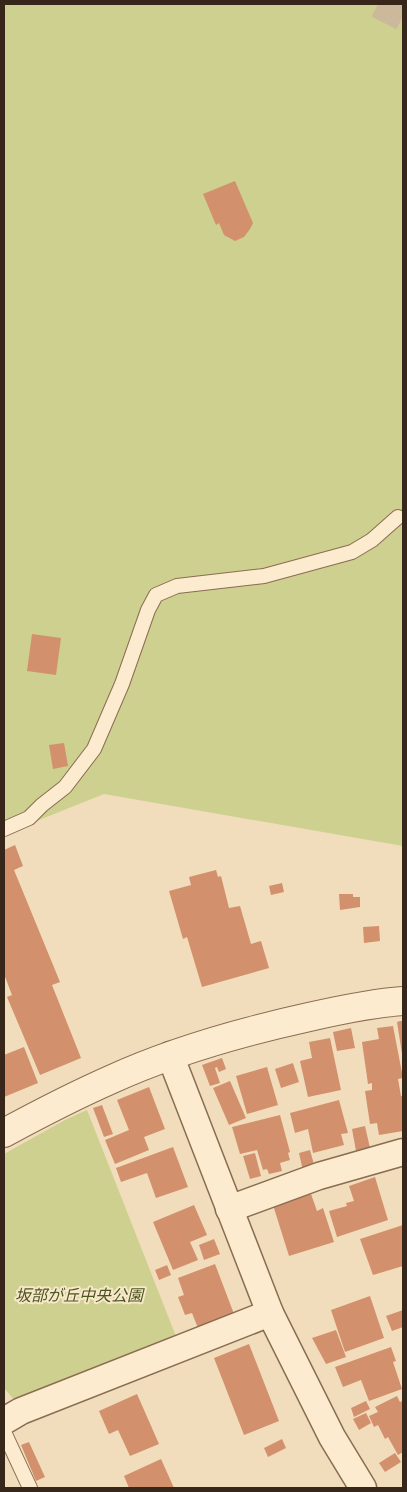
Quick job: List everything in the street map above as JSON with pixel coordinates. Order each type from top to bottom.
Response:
[{"type":"street","points":[[4,1132],[110,1079],[170,1056],[233,1036],[292,1021],[344,1010],[403,1001]]},
{"type":"street","points":[[170,1056],[270,1313],[332,1436],[363,1488]]},
{"type":"street","points":[[228,1209],[319,1176],[403,1152]]},
{"type":"street","points":[[4,1421],[20,1411],[270,1313]]},
{"type":"lane","points":[[4,829],[29,818],[65,787],[94,749],[122,684],[148,610],[156,595],[177,586],[264,576],[352,552],[372,540],[398,517]]},
{"type":"lane","points":[[4,1432],[30,1488]]},
{"type":"green space","points":[[4,4],[403,4],[403,846],[104,794],[4,834]]},
{"type":"green space","name":"坂部が丘中央公園","points":[[87,1110],[177,1339],[16,1402],[4,1388],[4,1154]]},
{"type":"building","points":[[235,181],[253,223],[244,237],[235,241],[224,235],[219,223],[216,225],[203,194]]},
{"type":"building","points":[[32,634],[61,638],[56,675],[27,671]]},
{"type":"building","points":[[64,743],[68,766],[53,769],[49,745]]},
{"type":"building","points":[[15,845],[23,866],[14,870],[60,982],[52,985],[81,1058],[40,1075],[7,997],[12,995],[4,974],[4,850]]},
{"type":"building","points":[[216,870],[218,877],[221,876],[229,908],[240,906],[251,944],[261,941],[269,968],[202,987],[187,937],[183,939],[169,891],[191,885],[189,877]]},
{"type":"building","points":[[282,883],[284,892],[271,895],[269,886]]},
{"type":"building","points":[[339,894],[353,894],[353,897],[360,897],[360,907],[340,910]]},
{"type":"building","points":[[379,926],[380,941],[364,943],[363,927]]},
{"type":"building","points":[[403,1021],[403,1054],[397,1022]]},
{"type":"building","points":[[393,1026],[403,1078],[398,1079],[401,1096],[403,1096],[403,1131],[379,1135],[377,1123],[370,1124],[365,1091],[372,1090],[372,1083],[368,1084],[362,1042],[379,1039],[377,1028]]},
{"type":"building","points":[[351,1028],[355,1048],[337,1051],[333,1032]]},
{"type":"building","points":[[330,1038],[341,1090],[308,1097],[300,1061],[312,1058],[309,1042]]},
{"type":"building","points":[[24,1047],[38,1083],[4,1097],[4,1055]]},
{"type":"building","points":[[222,1058],[226,1069],[219,1072],[217,1067],[215,1068],[220,1083],[210,1086],[202,1065]]},
{"type":"building","points":[[293,1063],[299,1082],[281,1088],[275,1069]]},
{"type":"building","points":[[267,1067],[278,1105],[247,1114],[236,1076]]},
{"type":"building","points":[[230,1081],[246,1118],[229,1125],[213,1088]]},
{"type":"building","points":[[149,1087],[165,1129],[144,1137],[149,1150],[115,1164],[105,1140],[129,1130],[117,1100]]},
{"type":"building","points":[[339,1100],[348,1133],[341,1134],[344,1145],[313,1153],[308,1129],[295,1133],[290,1113]]},
{"type":"building","points":[[102,1105],[113,1134],[104,1137],[93,1108]]},
{"type":"building","points":[[280,1115],[290,1152],[288,1153],[290,1160],[280,1163],[282,1171],[269,1174],[267,1169],[263,1170],[257,1150],[240,1154],[232,1127]]},
{"type":"building","points":[[365,1126],[370,1148],[356,1151],[352,1129]]},
{"type":"building","points":[[173,1147],[188,1187],[156,1198],[147,1173],[121,1182],[116,1168]]},
{"type":"building","points":[[310,1150],[315,1168],[303,1171],[299,1153]]},
{"type":"building","points":[[255,1153],[261,1176],[250,1179],[243,1156]]},
{"type":"building","points":[[375,1177],[388,1220],[337,1237],[329,1211],[347,1206],[346,1203],[354,1201],[349,1186]]},
{"type":"building","points":[[311,1194],[317,1211],[323,1208],[334,1242],[289,1256],[273,1205]]},
{"type":"building","points":[[194,1205],[207,1235],[190,1242],[198,1260],[173,1270],[153,1222]]},
{"type":"building","points":[[403,1225],[403,1266],[373,1275],[360,1239]]},
{"type":"building","points":[[214,1239],[220,1254],[204,1260],[199,1245]]},
{"type":"building","points":[[215,1264],[234,1314],[198,1328],[192,1313],[185,1315],[178,1297],[184,1295],[178,1278]]},
{"type":"building","points":[[167,1265],[171,1275],[159,1280],[155,1270]]},
{"type":"building","points":[[370,1296],[384,1338],[345,1352],[331,1310]]},
{"type":"building","points":[[403,1310],[403,1327],[392,1331],[386,1316]]},
{"type":"building","points":[[336,1330],[346,1357],[326,1364],[312,1338]]},
{"type":"building","points":[[249,1344],[279,1421],[244,1435],[214,1358]]},
{"type":"building","points":[[391,1347],[396,1361],[393,1362],[402,1389],[369,1401],[361,1380],[343,1387],[335,1367]]},
{"type":"building","points":[[137,1394],[159,1444],[130,1456],[118,1430],[109,1434],[99,1411]]},
{"type":"building","points":[[397,1396],[400,1402],[402,1401],[403,1403],[403,1452],[398,1455],[388,1437],[385,1439],[378,1425],[374,1427],[369,1416],[378,1412],[375,1407]]},
{"type":"building","points":[[366,1401],[370,1409],[354,1417],[351,1408]]},
{"type":"building","points":[[366,1413],[371,1423],[359,1430],[353,1419]]},
{"type":"building","points":[[282,1439],[286,1448],[268,1457],[264,1448]]},
{"type":"building","points":[[29,1442],[45,1477],[36,1481],[21,1445]]},
{"type":"building","points":[[395,1453],[401,1462],[385,1472],[379,1463]]},
{"type":"building","points":[[161,1459],[174,1488],[129,1488],[124,1476]]},
{"type":"tunnel","points":[[378,4],[403,17]]}]
